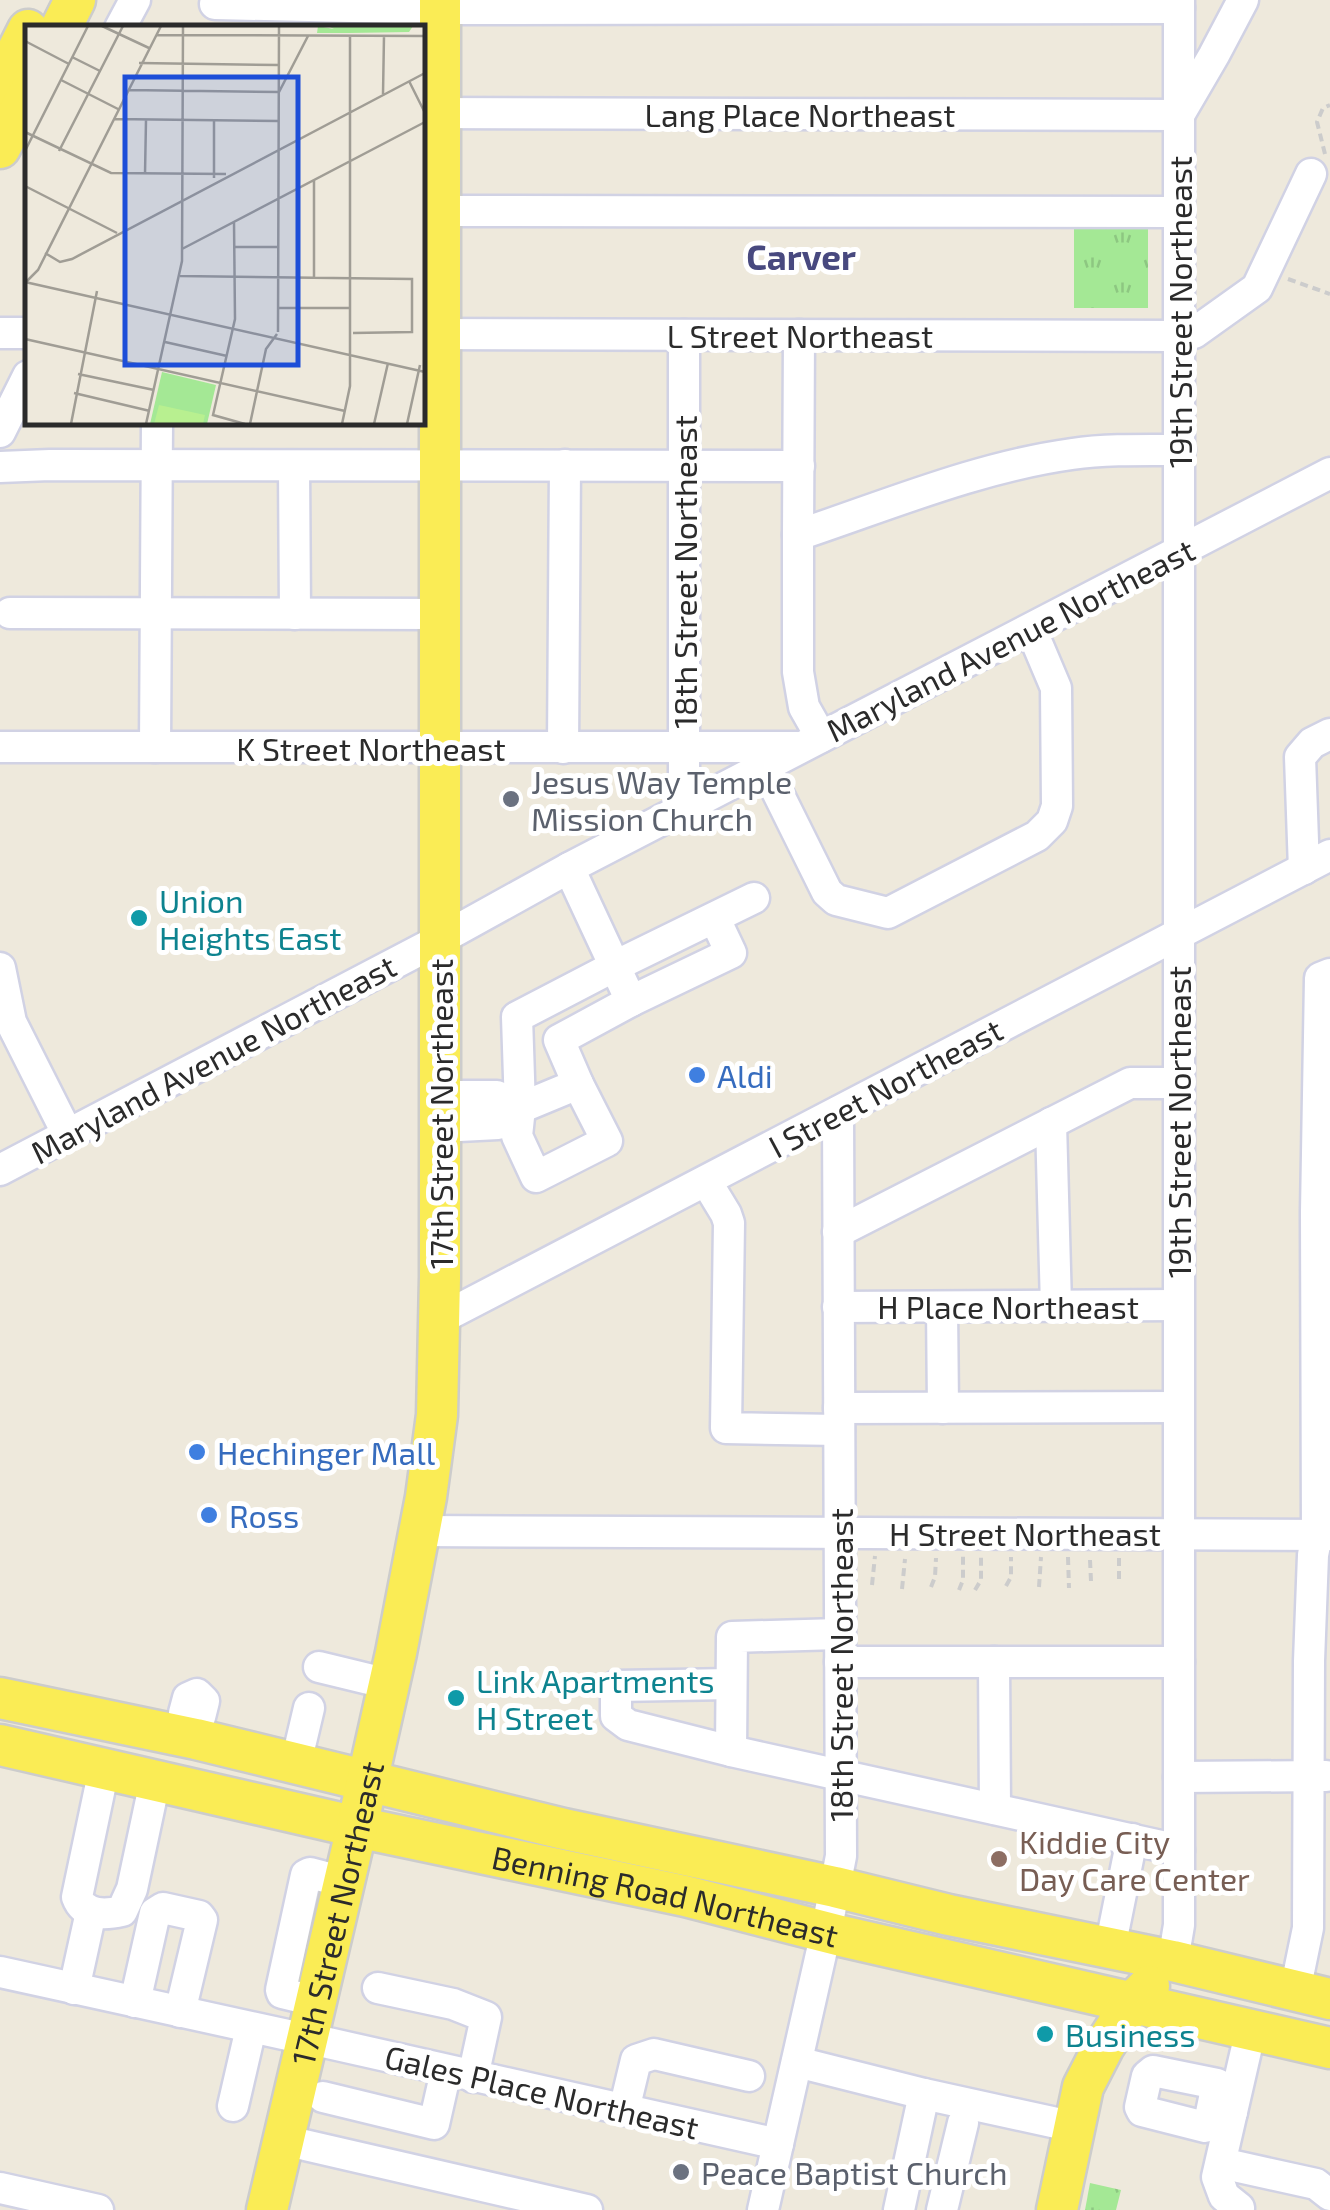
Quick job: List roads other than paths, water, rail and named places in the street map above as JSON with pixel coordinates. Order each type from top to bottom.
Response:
[{"type":"main road","points":[[30,25],[42,0]]},
{"type":"main road","points":[[62,25],[75,0]]},
{"type":"main road","name":"17th Street Northeast","points":[[267,2210],[389,1684],[436,1428],[440,1319],[440,466],[431,334],[432,113],[440,4]]},
{"type":"main road","points":[[0,148],[25,45]]},
{"type":"main road","name":"Benning Road Northeast","points":[[0,1698],[189,1730],[296,1763],[564,1829],[1312,1995]]},
{"type":"main road","name":"Benning Road Northeast","points":[[0,1745],[357,1828],[685,1896],[1330,2048]]},
{"type":"main road","points":[[1058,2210],[1084,2087],[1104,2046],[1114,1999],[1091,1944]]},
{"type":"main road","points":[[1114,1999],[1173,1962]]},
{"type":"street","points":[[122,25],[137,0],[150,5],[151,0]]},
{"type":"street","points":[[1178,114],[1243,0]]},
{"type":"street","points":[[212,10],[440,4],[1178,4]]},
{"type":"street","name":"19th Street Northeast","points":[[1173,1962],[1178,1925],[1179,1850],[1178,4]]},
{"type":"street","name":"Lang Place Northeast","points":[[432,113],[1178,114]]},
{"type":"street","points":[[1178,336],[1194,333],[1257,288],[1310,174]]},
{"type":"street","points":[[432,211],[1178,212]]},
{"type":"street","name":"L Street Northeast","points":[[431,334],[1178,336]]},
{"type":"street","name":"18th Street Northeast","points":[[684,335],[684,809]]},
{"type":"street","points":[[799,336],[798,672],[812,742]]},
{"type":"street","points":[[0,432],[25,382]]},
{"type":"street","points":[[155,747],[157,425]]},
{"type":"street","points":[[798,535],[914,494],[1010,467],[1070,454],[1180,450]]},
{"type":"street","points":[[562,748],[565,465]]},
{"type":"street","points":[[0,466],[799,466]]},
{"type":"street","points":[[294,466],[295,614]]},
{"type":"street","name":"Maryland Avenue Northeast","points":[[0,1170],[440,940],[569,868],[1330,474]]},
{"type":"street","points":[[10,613],[440,614]]},
{"type":"street","points":[[765,767],[827,892],[836,900],[888,913],[1037,836],[1052,821],[1057,806],[1056,688],[1031,629]]},
{"type":"street","points":[[1317,862],[1300,757],[1312,743],[1330,734]]},
{"type":"street","name":"K Street Northeast","points":[[0,747],[562,748],[812,742]]},
{"type":"street","name":"I Street Northeast","points":[[440,1319],[1317,862]]},
{"type":"street","points":[[569,868],[631,1001]]},
{"type":"street","points":[[714,919],[731,952],[558,1040],[607,1141],[536,1176],[517,1136],[517,1017],[754,898]]},
{"type":"street","points":[[0,968],[11,1022],[68,1135]]},
{"type":"street","points":[[1312,1995],[1308,1928],[1319,1888],[1307,1790],[1320,1776],[1320,1661],[1313,1555],[1324,1535],[1316,1212],[1320,978],[1330,974]]},
{"type":"street","points":[[838,1232],[1130,1084],[1178,1083]]},
{"type":"street","points":[[440,1112],[498,1124],[520,1108],[578,1084]]},
{"type":"street","name":"18th Street Northeast","points":[[763,2210],[841,1856],[838,1112]]},
{"type":"street","points":[[1052,1123],[1056,1306]]},
{"type":"street","points":[[706,1181],[729,1223],[726,1428],[943,1408],[1178,1407]]},
{"type":"street","name":"H Place Northeast","points":[[838,1307],[1178,1305]]},
{"type":"street","points":[[942,1307],[943,1408]]},
{"type":"street","name":"H Street Northeast","points":[[420,1530],[1324,1535]]},
{"type":"street","points":[[731,1751],[732,1637],[994,1662],[1178,1662]]},
{"type":"street","points":[[994,1662],[995,1809]]},
{"type":"street","points":[[319,1667],[389,1684]]},
{"type":"street","points":[[731,1684],[616,1686],[616,1716],[628,1724],[731,1751],[1179,1850]]},
{"type":"street","points":[[296,1763],[309,1708]]},
{"type":"street","points":[[104,1769],[77,1897],[80,1906],[92,1912],[109,1914],[122,1910],[132,1889],[155,1781]]},
{"type":"street","points":[[1179,1777],[1320,1776]]},
{"type":"street","points":[[1091,1944],[1132,1840]]},
{"type":"street","points":[[134,2002],[155,1913],[163,1908],[202,1920],[180,2012]]},
{"type":"street","points":[[74,1989],[92,1912]]},
{"type":"street","name":"Gales Place Northeast","points":[[0,1972],[251,2028],[309,2026],[460,2074],[778,2144]]},
{"type":"street","points":[[323,2097],[434,2124],[460,2074],[486,2017],[452,2004],[378,1988]]},
{"type":"street","points":[[233,2106],[251,2028]]},
{"type":"street","points":[[1239,2208],[1231,2204],[1217,2177],[1222,2110],[1251,2029]]},
{"type":"street","points":[[624,2110],[636,2060],[654,2054],[749,2076]]},
{"type":"street","points":[[797,2062],[1076,2128]]},
{"type":"street","points":[[899,2210],[924,2094]]},
{"type":"street","points":[[942,2210],[962,2123]]},
{"type":"street","points":[[283,2140],[587,2210]]},
{"type":"street","points":[[1220,2163],[1316,2184],[1330,2196]]},
{"type":"street","points":[[0,2188],[98,2210]]},
{"type":"place","name":"Jesus Way Temple Mission Church","points":[[511,799]]},
{"type":"place","name":"Union Heights East","points":[[139,918]]},
{"type":"place","name":"Aldi","points":[[697,1075]]},
{"type":"place","name":"Hechinger Mall","points":[[197,1452]]},
{"type":"place","name":"Ross","points":[[209,1515]]},
{"type":"place","name":"Link Apartments H Street","points":[[456,1698]]},
{"type":"place","name":"Kiddie City Day Care Center","points":[[999,1859]]},
{"type":"place","name":"Business","points":[[1045,2034]]},
{"type":"place","name":"Peace Baptist Church","points":[[681,2172]]},
{"type":"district","name":"Carver","points":[[801,256]]}]
